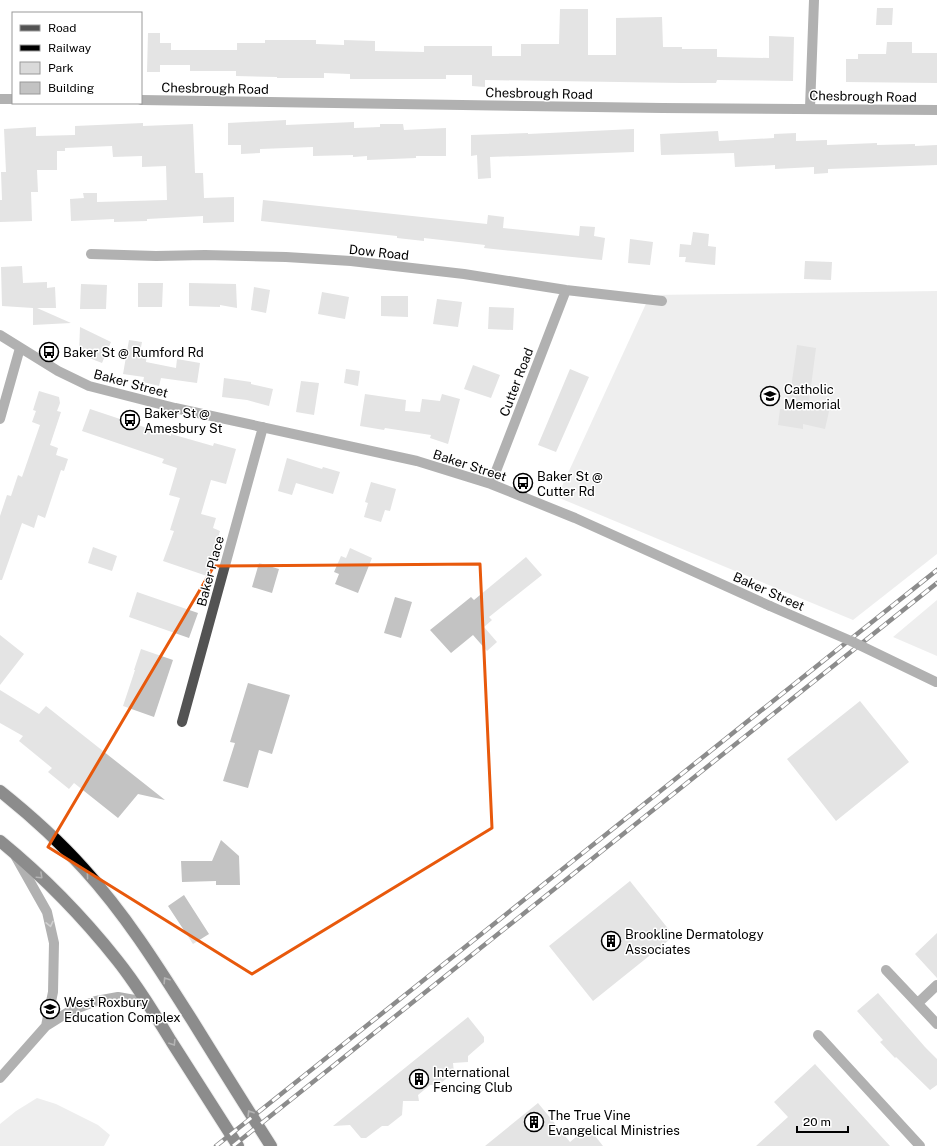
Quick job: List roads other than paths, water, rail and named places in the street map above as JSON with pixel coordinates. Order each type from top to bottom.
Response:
[{"type":"highway","points":[[0,791],[33,818],[66,850],[102,890],[132,928],[271,1146]]},
{"type":"highway","points":[[0,841],[56,890],[85,920],[118,961],[238,1146]]},
{"type":"street","points":[[810,108],[814,0]]},
{"type":"street","points":[[0,99],[12,99]]},
{"type":"street","name":"Chesbrough Road","points":[[142,100],[632,108],[937,110]]},
{"type":"street","name":"Dow Road","points":[[92,254],[286,257],[351,261],[464,274],[566,290],[662,301]]},
{"type":"street","name":"Cutter Road","points":[[490,484],[566,290]]},
{"type":"street","name":"Baker Street","points":[[0,335],[58,371],[89,386],[175,408],[417,461],[490,484],[575,518],[851,641],[937,682]]},
{"type":"street","points":[[0,419],[20,348]]},
{"type":"street","name":"Baker Place","points":[[182,722],[263,427]]},
{"type":"street","points":[[13,852],[47,912],[54,943],[53,992],[46,1026]]},
{"type":"street","points":[[886,970],[937,1024]]},
{"type":"street","points":[[918,1003],[937,985]]},
{"type":"street","points":[[0,1078],[46,1026],[70,1011],[96,1001],[118,997],[146,1002]]},
{"type":"street","points":[[818,1035],[920,1146]]},
{"type":"railway","points":[[216,1146],[937,570]]},
{"type":"railway","points":[[233,1146],[937,583]]},
{"type":"place","name":"Baker St @ Rumford Rd","points":[[49,352]]},
{"type":"place","name":"Catholic Memorial","points":[[770,396]]},
{"type":"place","name":"Baker St @ Amesbury St","points":[[130,420]]},
{"type":"place","name":"Baker St @ Cutter Rd","points":[[523,483]]},
{"type":"place","name":"Brookline Dermatology Associates","points":[[611,941]]},
{"type":"place","name":"West Roxbury Education Complex","points":[[50,1009]]},
{"type":"place","name":"International Fencing Club","points":[[419,1079]]},
{"type":"place","name":"The True Vine Evangelical Ministries","points":[[534,1122]]}]
